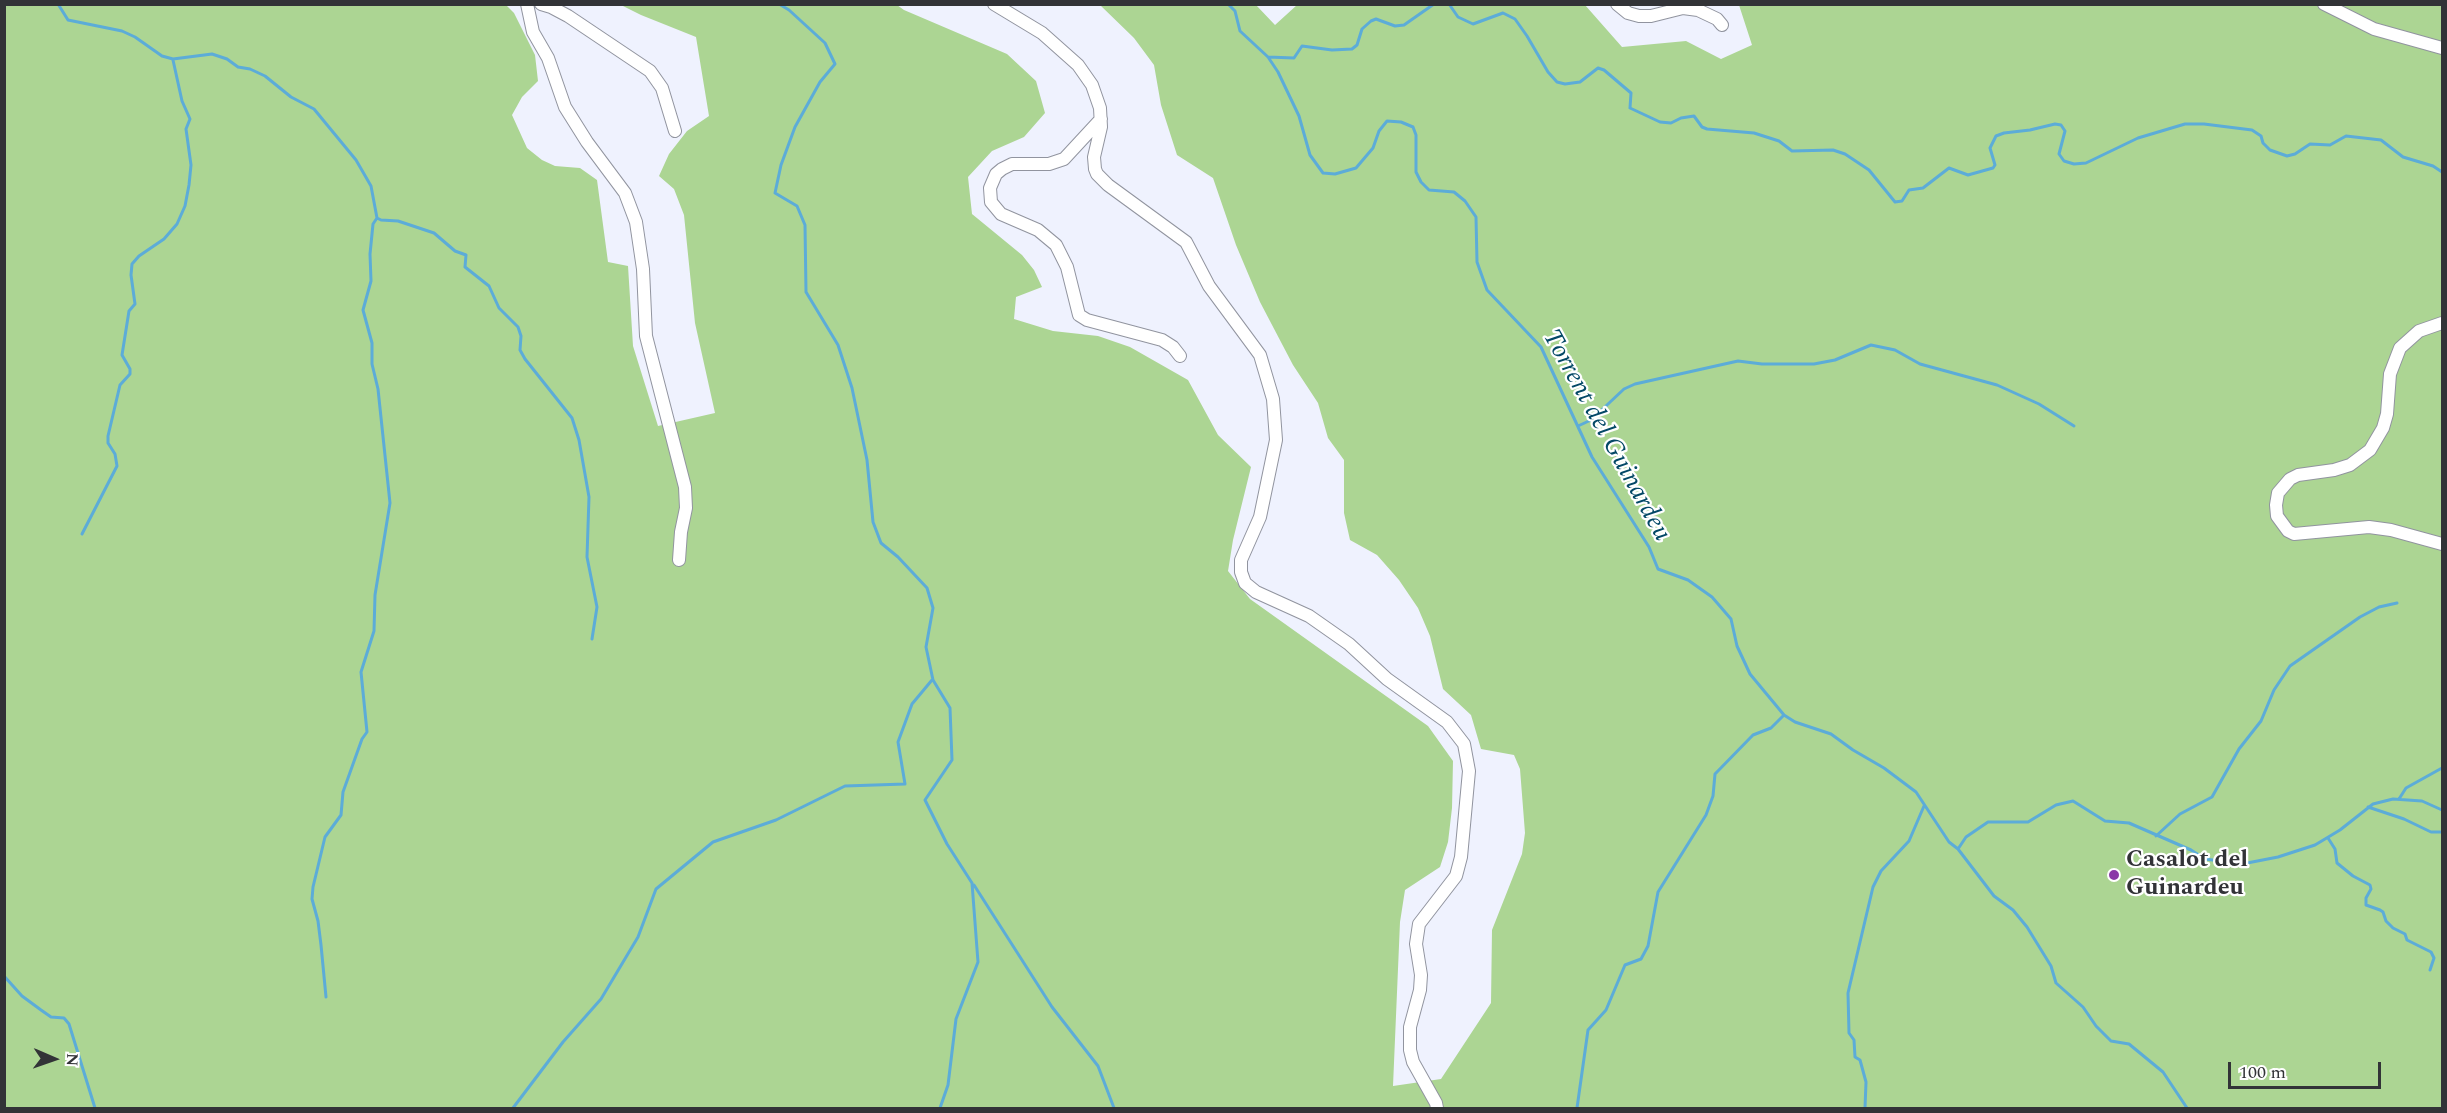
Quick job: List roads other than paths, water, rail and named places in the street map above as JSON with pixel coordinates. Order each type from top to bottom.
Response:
[{"type":"street","points":[[527,4],[533,32],[548,58],[565,107],[587,142],[625,193],[636,222],[643,269],[646,336],[685,487],[686,508],[679,560]]},
{"type":"street","points":[[541,4],[568,16],[650,71],[662,88],[675,131]]},
{"type":"street","points":[[994,4],[1042,33],[1078,65],[1096,94],[1101,119],[1094,157],[1097,174],[1108,185],[1186,242],[1209,286],[1260,355],[1267,372],[1276,427],[1275,453],[1260,518],[1241,560],[1241,572],[1245,583],[1256,592],[1309,616],[1341,638],[1387,679],[1447,722],[1464,744],[1469,771],[1461,857],[1455,876],[1419,924],[1416,944],[1421,975],[1420,990],[1410,1027],[1410,1050],[1413,1062],[1432,1094],[1437,1108]]},
{"type":"street","points":[[1617,4],[1628,13],[1639,16],[1651,16],[1683,8],[1698,10],[1722,24]]},
{"type":"street","points":[[2324,4],[2374,29],[2442,48]]},
{"type":"street","points":[[1101,119],[1064,159],[1049,164],[1011,164],[1002,169],[996,174],[990,188],[991,202],[1001,214],[1038,230],[1056,245],[1067,267],[1079,315],[1087,320],[1162,340],[1173,347],[1180,356]]},
{"type":"street","points":[[2442,322],[2419,331],[2400,348],[2390,374],[2387,414],[2383,428],[2370,450],[2350,465],[2290,478],[2278,493],[2276,505],[2277,516],[2288,531],[2294,534],[2369,527],[2391,530],[2442,544]]},
{"type":"waterway","points":[[58,4],[68,20],[122,31],[135,37],[162,56],[173,59],[212,54],[227,59],[238,67],[250,69],[265,76],[291,97],[314,109],[356,160],[371,186],[377,218],[398,221],[434,233],[455,251],[466,255],[465,267],[489,286],[499,308],[518,327],[521,336],[520,350],[525,359],[572,418],[579,440],[589,497],[587,557],[597,607],[592,639]]},
{"type":"waterway","points":[[779,4],[789,10],[825,43],[835,64],[820,82],[795,127],[781,165],[775,193],[797,206],[805,225],[806,292],[838,345],[852,388],[867,460],[873,522],[881,543],[898,557],[927,588],[933,608],[926,647],[933,680],[950,708],[952,760],[925,800],[947,844],[972,883],[978,962],[956,1019],[948,1085],[940,1108]]},
{"type":"waterway","name":"Torrent del Guinardeu","points":[[1228,4],[1235,11],[1240,31],[1268,57],[1278,72],[1299,116],[1310,155],[1323,173],[1335,174],[1356,168],[1373,148],[1379,131],[1387,121],[1401,122],[1413,127],[1416,135],[1416,172],[1421,182],[1429,190],[1454,192],[1465,201],[1476,217],[1477,262],[1487,290],[1541,347],[1592,457],[1649,547],[1658,569],[1688,580],[1712,597],[1731,619],[1737,646],[1750,674],[1784,715],[1795,722],[1831,734],[1916,792],[1949,842],[1958,849],[1994,896],[2013,910],[2027,927],[2051,966],[2056,983],[2083,1007],[2096,1026],[2111,1041],[2129,1044],[2163,1072],[2187,1108]]},
{"type":"waterway","points":[[1268,57],[1294,58],[1302,46],[1332,50],[1352,49],[1357,45],[1362,29],[1371,21],[1376,19],[1395,26],[1404,25],[1434,4]]},
{"type":"waterway","points":[[1449,4],[1458,17],[1473,24],[1503,13],[1515,19],[1548,72],[1557,82],[1565,84],[1580,82],[1598,68],[1604,70],[1631,93],[1630,108],[1660,122],[1671,123],[1681,118],[1694,116],[1702,127],[1707,129],[1754,133],[1779,141],[1792,151],[1833,150],[1845,154],[1869,170],[1895,202],[1902,201],[1909,190],[1923,188],[1949,168],[1968,175],[1993,168],[1995,165],[1990,148],[1996,136],[2055,124],[2061,125],[2065,131],[2059,154],[2064,161],[2074,164],[2086,163],[2138,138],[2185,124],[2204,124],[2252,130],[2261,136],[2263,143],[2270,150],[2287,156],[2295,154],[2310,144],[2330,145],[2346,136],[2381,140],[2403,157],[2433,166],[2442,172]]},
{"type":"waterway","points":[[82,534],[117,466],[115,454],[108,443],[108,436],[120,385],[130,374],[130,369],[122,355],[129,311],[135,304],[131,275],[132,264],[139,256],[164,239],[177,224],[185,206],[191,165],[186,129],[190,119],[182,101],[173,60]]},
{"type":"waterway","points":[[326,997],[318,921],[312,899],[313,887],[325,837],[341,815],[343,792],[362,739],[367,732],[361,672],[374,631],[375,595],[390,503],[378,389],[372,364],[372,343],[363,310],[371,281],[370,254],[373,224],[377,218]]},
{"type":"waterway","points":[[1578,426],[1591,420],[1624,389],[1635,384],[1738,361],[1762,364],[1814,364],[1835,360],[1871,345],[1895,350],[1920,364],[1997,385],[2039,404],[2074,426]]},
{"type":"waterway","points":[[2156,836],[2180,814],[2212,797],[2239,749],[2261,721],[2274,690],[2290,666],[2360,617],[2379,607],[2397,603]]},
{"type":"waterway","points":[[513,1108],[563,1042],[601,999],[638,937],[656,889],[713,842],[776,820],[845,786],[905,784],[898,742],[912,704],[932,680]]},
{"type":"waterway","points":[[1577,1108],[1588,1030],[1606,1010],[1625,965],[1641,959],[1648,946],[1658,892],[1706,815],[1713,796],[1715,774],[1753,735],[1771,728],[1783,716]]},
{"type":"waterway","points":[[2399,799],[2406,788],[2442,768]]},
{"type":"waterway","points":[[1958,849],[1966,837],[1988,822],[2028,822],[2056,805],[2073,801],[2105,821],[2129,823],[2191,850],[2205,859],[2242,864],[2278,857],[2315,845],[2340,830],[2373,804],[2393,799],[2422,801],[2442,810]]},
{"type":"waterway","points":[[1865,1108],[1866,1082],[1860,1060],[1855,1057],[1854,1040],[1849,1033],[1848,993],[1873,887],[1881,871],[1909,841],[1924,806]]},
{"type":"waterway","points":[[2368,807],[2404,819],[2431,832],[2442,832]]},
{"type":"waterway","points":[[2328,838],[2335,849],[2337,863],[2353,876],[2370,885],[2366,905],[2383,912],[2386,921],[2393,928],[2405,934],[2407,940],[2431,952],[2434,958],[2430,970]]},
{"type":"waterway","points":[[974,885],[1052,1007],[1098,1066],[1114,1108]]},
{"type":"waterway","points":[[4,976],[22,996],[51,1017],[64,1018],[69,1024],[95,1108]]},
{"type":"place","name":"Casalot del Guinardeu","points":[[2114,875]]}]
